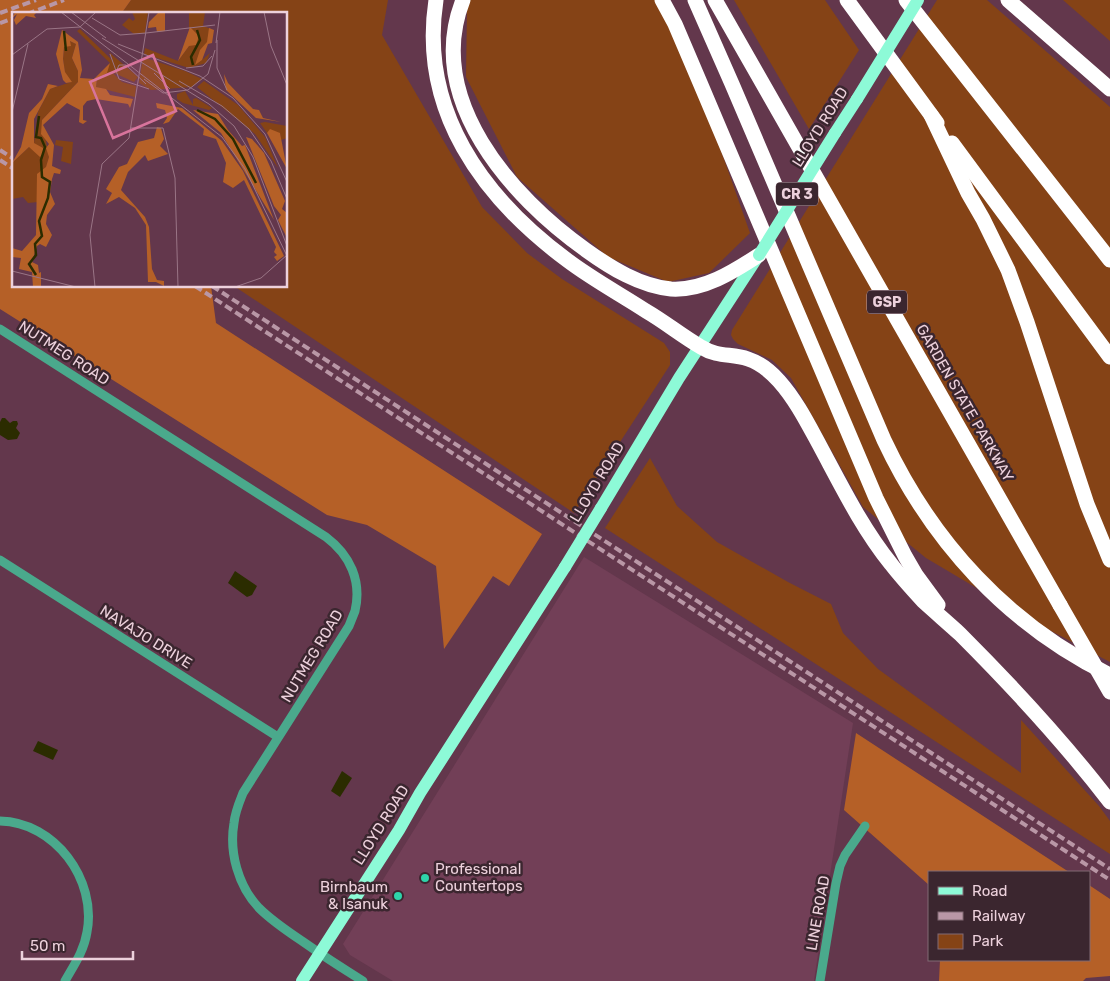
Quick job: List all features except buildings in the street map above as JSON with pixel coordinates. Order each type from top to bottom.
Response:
[{"type":"highway","points":[[436,0],[432,32],[433,50],[439,88],[449,120],[467,155],[501,200],[548,245],[587,274],[700,346],[718,355],[749,359],[760,364],[779,381],[800,411],[861,521],[882,552],[922,600],[958,633],[1070,751],[1110,802]]},
{"type":"highway","points":[[463,0],[455,25],[453,55],[456,80],[464,106],[472,124],[494,160],[521,193],[556,227],[614,268],[647,284],[661,288],[680,289],[702,284],[738,269],[758,256]]},
{"type":"highway","points":[[662,0],[675,24],[879,505],[909,562],[958,633]]},
{"type":"highway","points":[[695,0],[884,440],[915,499],[960,558],[1000,600],[1031,627],[1047,638],[1083,661],[1110,675]]},
{"type":"highway","name":"GARDEN STATE PARKWAY","points":[[715,0],[1110,692]]},
{"type":"highway","points":[[847,0],[1110,358]]},
{"type":"highway","points":[[906,0],[1110,260]]},
{"type":"highway","points":[[1008,0],[1110,89]]},
{"type":"highway","points":[[931,115],[1008,270],[1087,504],[1110,560]]},
{"type":"main road","name":"LLOYD ROAD","points":[[302,981],[565,567],[678,378],[758,256],[918,0]]},
{"type":"street","name":"NUTMEG ROAD","points":[[0,329],[326,537],[346,557],[356,579],[357,595],[352,619],[243,793],[236,810],[232,836],[234,858],[239,875],[243,885],[258,907],[272,921],[320,954]]},
{"type":"street","name":"NAVAJO DRIVE","points":[[0,560],[278,737]]},
{"type":"street","points":[[0,822],[23,826],[45,836],[56,844],[67,855],[83,883],[88,907],[87,931],[77,962],[64,981]]},
{"type":"street","name":"LINE ROAD","points":[[820,981],[840,866],[865,826]]},
{"type":"street","points":[[320,954],[363,981]]},
{"type":"shaded area","points":[[0,0],[131,0],[122,12],[12,12],[12,288],[211,288],[216,323],[542,534],[509,586],[493,576],[444,649],[436,566],[367,525],[327,515],[0,309]]},
{"type":"shaded area","points":[[2,418],[5,418],[10,423],[17,421],[16,428],[20,433],[17,439],[8,440],[0,435],[0,422]]},
{"type":"shaded area","points":[[584,557],[853,723],[814,981],[393,981],[350,955],[343,944]]},
{"type":"shaded area","points":[[235,571],[257,586],[252,595],[247,597],[228,583]]},
{"type":"shaded area","points":[[856,733],[1067,871],[928,871],[928,884],[844,810]]},
{"type":"shaded area","points":[[38,741],[58,750],[53,760],[33,751]]},
{"type":"shaded area","points":[[342,771],[352,778],[340,797],[331,791]]},
{"type":"shaded area","points":[[1090,886],[1110,899],[1110,976],[1086,978],[1083,981],[939,981],[940,961],[1090,961]]},
{"type":"green space","points":[[131,0],[388,0],[382,35],[482,207],[527,253],[562,279],[664,343],[670,352],[670,365],[574,513],[237,288],[288,288],[288,12],[122,12]]},
{"type":"green space","points":[[465,0],[668,0],[750,233],[709,273],[668,282],[608,257],[517,177],[466,77],[467,10]]},
{"type":"green space","points":[[734,0],[825,0],[859,50],[809,129]]},
{"type":"green space","points":[[937,0],[987,0],[1110,107],[1110,662],[1034,622],[926,558],[863,507],[791,378],[772,360],[738,344],[731,335],[732,330]]},
{"type":"green space","points":[[1063,0],[1110,0],[1110,41]]},
{"type":"green space","points":[[650,458],[677,506],[717,542],[831,604],[843,633],[878,669],[1021,773],[1021,720],[1099,806],[1110,821],[1110,854],[605,528]]},
{"type":"railway","points":[[0,13],[36,0]]},
{"type":"railway","points":[[32,12],[64,0]]},
{"type":"railway","points":[[0,23],[12,19]]},
{"type":"railway","points":[[0,150],[12,158]]},
{"type":"railway","points":[[0,160],[12,168]]},
{"type":"railway","points":[[198,288],[1110,880]]},
{"type":"railway","points":[[215,288],[1110,869]]},
{"type":"place","name":"Professional Countertops","points":[[425,878]]},
{"type":"place","name":"Birnbaum & Isanuk","points":[[398,896]]}]
